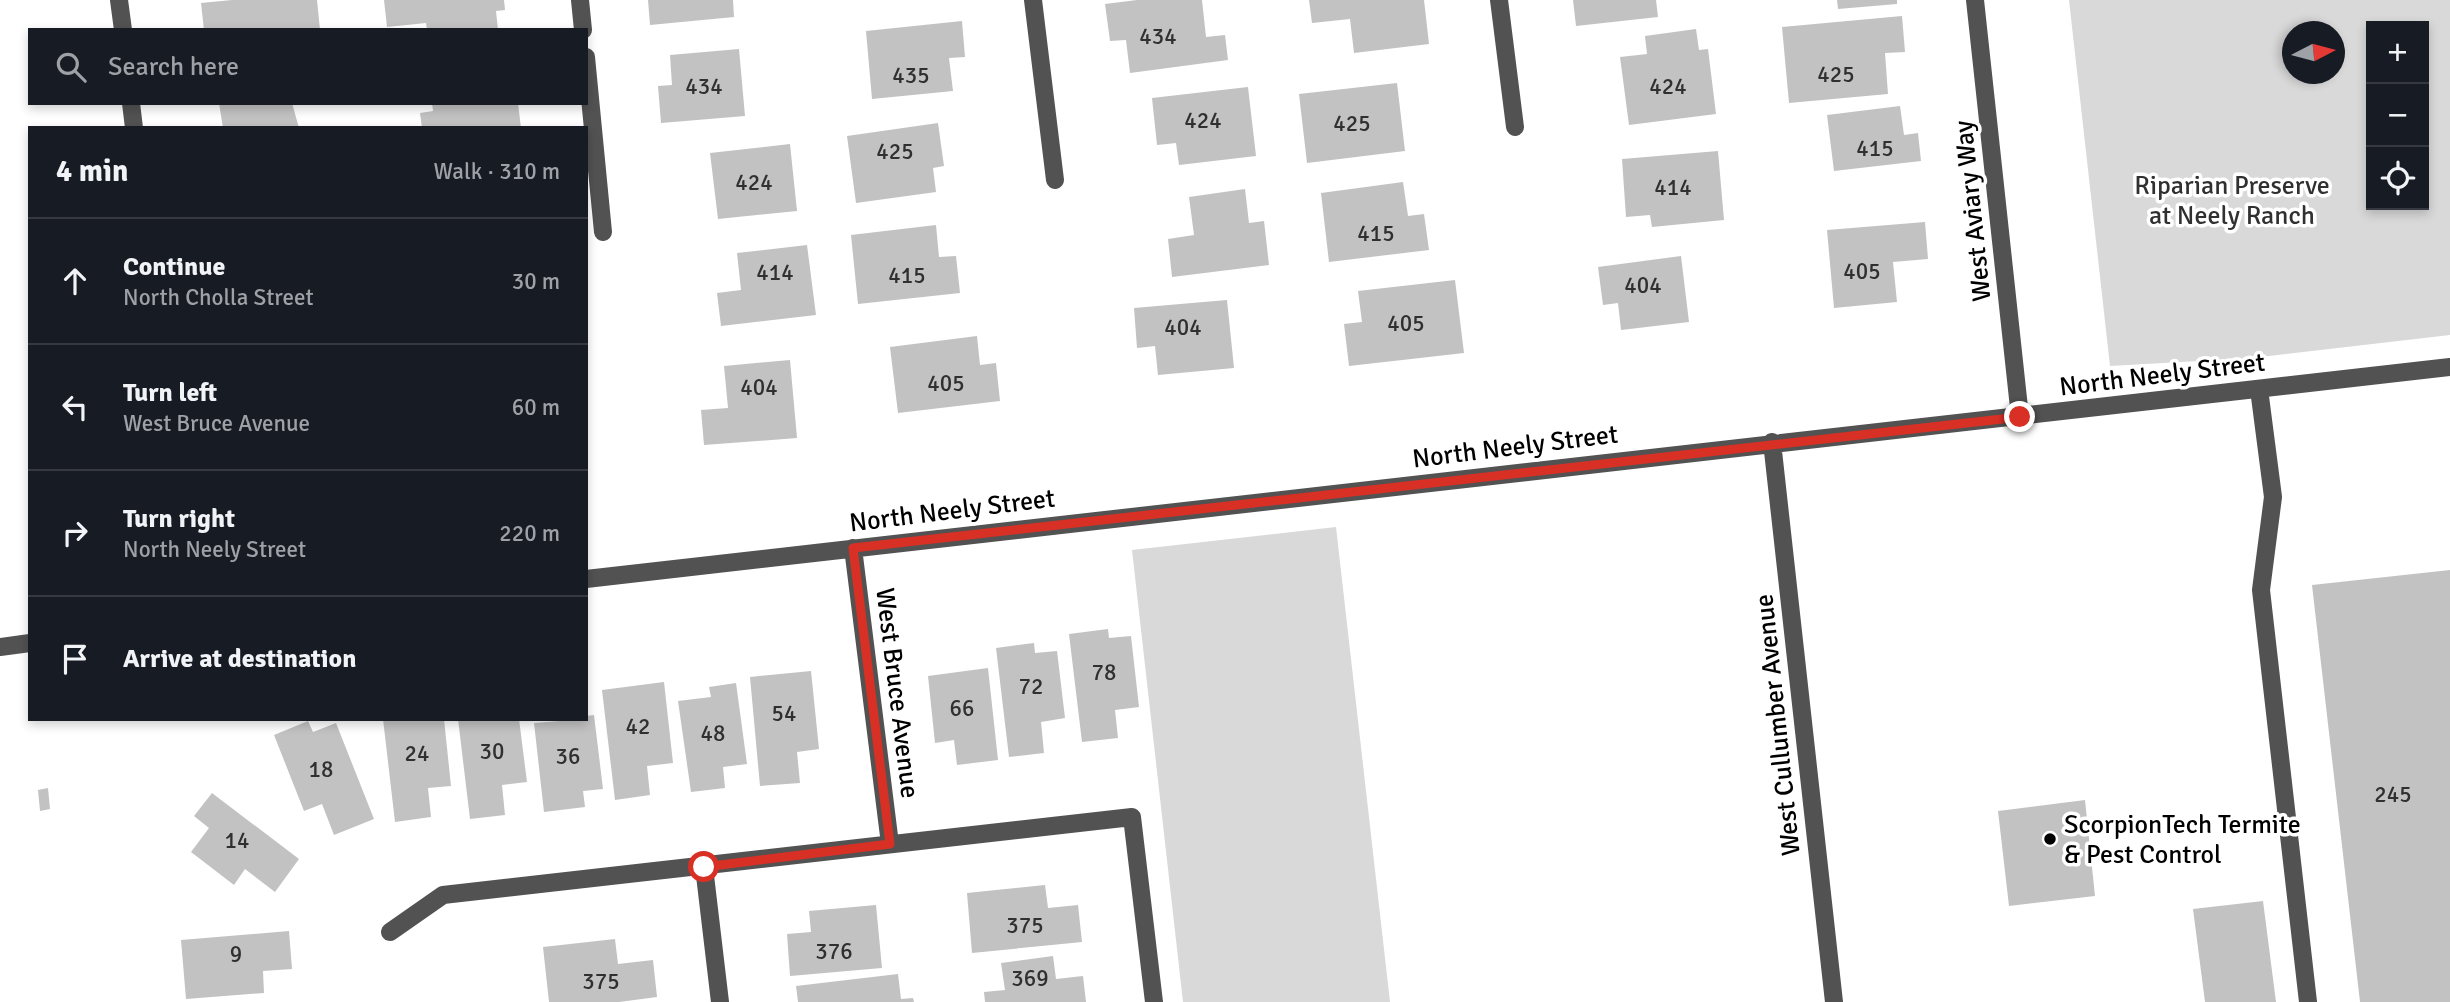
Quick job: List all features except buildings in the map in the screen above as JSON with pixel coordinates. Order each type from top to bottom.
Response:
[{"type":"street","points":[[119,0],[123,28]]},
{"type":"street","points":[[580,0],[583,28]]},
{"type":"street","points":[[1033,0],[1055,180]]},
{"type":"street","points":[[1499,0],[1515,127]]},
{"type":"street","name":"West Aviary Way","points":[[1975,0],[2020,417]]},
{"type":"street","points":[[588,78],[603,232]]},
{"type":"street","points":[[131,105],[134,126]]},
{"type":"street","name":"North Neely Street","points":[[588,579],[2450,367]]},
{"type":"street","points":[[2259,389],[2273,497],[2261,590],[2308,1002]]},
{"type":"street","name":"West Cullumber Avenue","points":[[1772,442],[1834,1002]]},
{"type":"street","name":"West Bruce Avenue","points":[[853,548],[890,844]]},
{"type":"street","points":[[0,648],[28,643]]},
{"type":"street","points":[[390,933],[443,895],[1132,817],[1153,1002]]},
{"type":"street","points":[[704,867],[720,1002]]},
{"type":"green space","name":"Riparian Preserve at Neely Ranch","points":[[2069,0],[2450,0],[2450,335],[2252,358],[2110,366]]},
{"type":"green space","points":[[1336,527],[1390,1002],[1183,1002],[1132,550]]},
{"type":"place","name":"ScorpionTech Termite & Pest Control","points":[[2050,839]]},
{"type":"route","points":[[704,867],[890,844],[853,548],[1772,442],[2020,417]]}]
